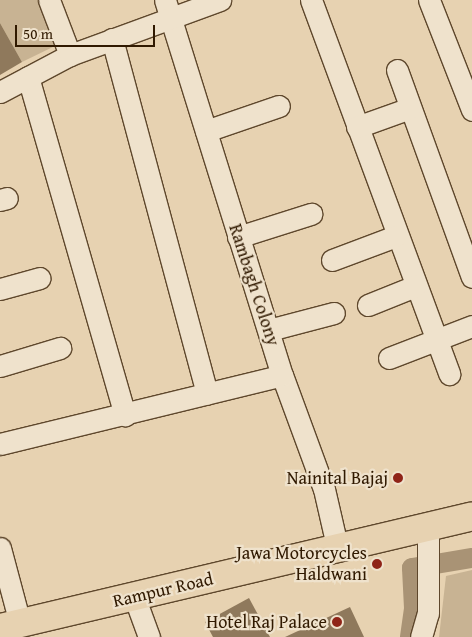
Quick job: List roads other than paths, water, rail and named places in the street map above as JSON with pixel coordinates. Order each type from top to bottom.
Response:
[{"type":"main road","name":"Rampur Road","points":[[10,626],[338,550],[472,516]]},
{"type":"street","points":[[49,0],[68,50]]},
{"type":"street","points":[[0,92],[28,77],[68,50],[112,39],[167,8],[220,0]]},
{"type":"street","points":[[311,0],[396,236],[449,374]]},
{"type":"street","points":[[429,0],[472,110]]},
{"type":"street","name":"Rambagh Colony","points":[[167,8],[282,374],[324,489],[338,550]]},
{"type":"street","points":[[112,39],[207,393]]},
{"type":"street","points":[[397,70],[471,269]]},
{"type":"street","points":[[28,77],[125,416]]},
{"type":"street","points":[[206,131],[279,106]]},
{"type":"street","points":[[357,128],[410,108]]},
{"type":"street","points":[[238,236],[311,214]]},
{"type":"street","points":[[332,260],[396,236]]},
{"type":"street","points":[[0,289],[40,278]]},
{"type":"street","points":[[368,305],[415,286]]},
{"type":"street","points":[[269,330],[334,313]]},
{"type":"street","points":[[389,358],[472,326]]},
{"type":"street","points":[[0,366],[60,348]]},
{"type":"street","points":[[0,444],[125,416],[282,374]]},
{"type":"street","points":[[421,637],[428,613],[428,527]]},
{"type":"street","points":[[0,548],[10,626]]},
{"type":"street","points":[[134,596],[149,637]]},
{"type":"waterway","points":[[410,637],[414,608],[412,568],[472,558]]},
{"type":"place","name":"Nainital Bajaj","points":[[398,478]]},
{"type":"place","name":"Jawa Motorcycles Haldwani","points":[[377,564]]},
{"type":"place","name":"Hotel Raj Palace","points":[[337,622]]}]
